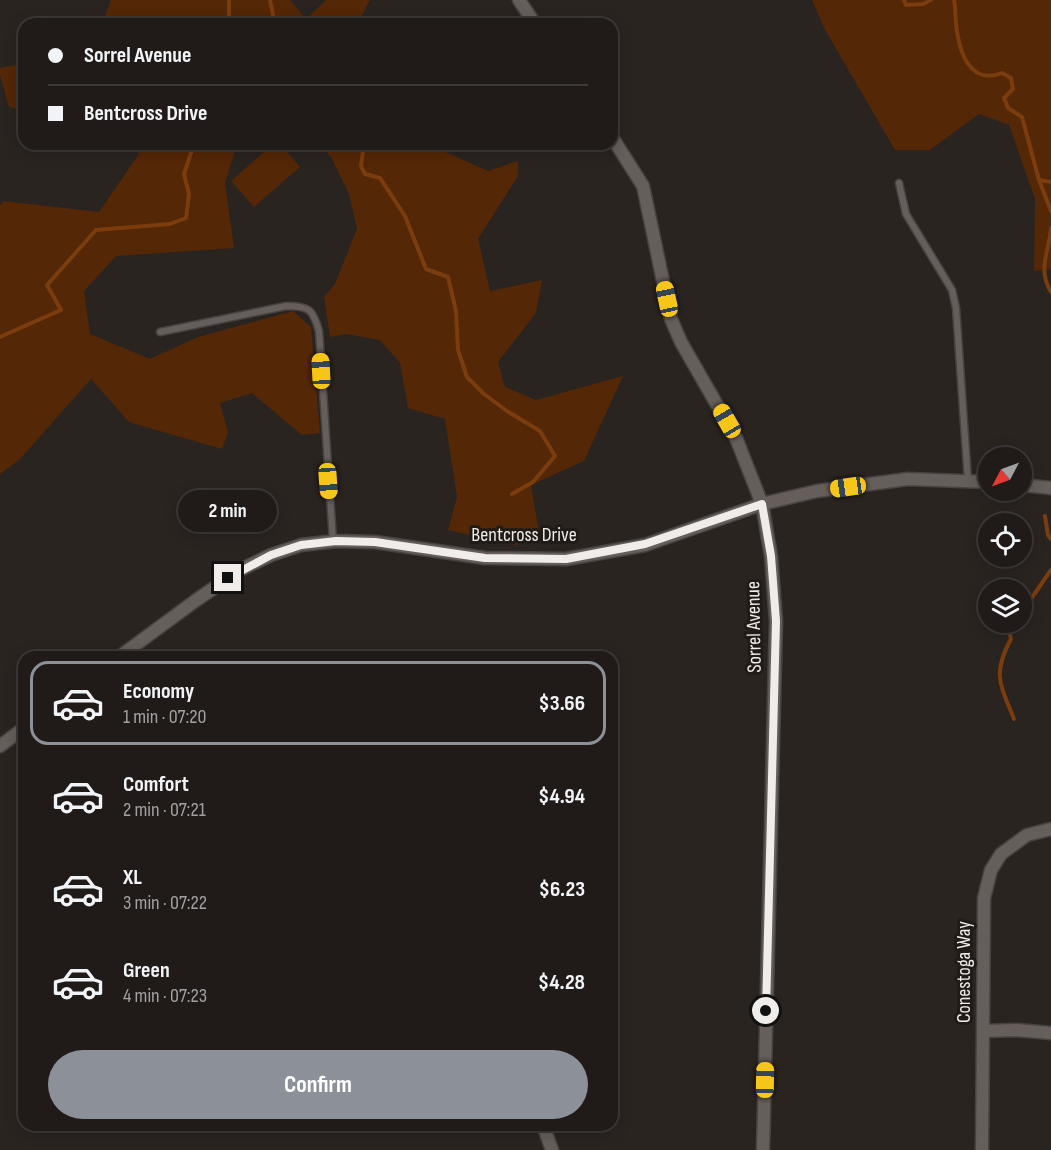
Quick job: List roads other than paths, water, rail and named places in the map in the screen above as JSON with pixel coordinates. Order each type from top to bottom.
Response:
[{"type":"street","points":[[519,0],[531,18]]},
{"type":"street","name":"Sorrel Avenue","points":[[618,146],[643,186],[674,326],[736,438],[762,504],[771,556],[776,621],[763,1150]]},
{"type":"street","name":"Bentcross Drive","points":[[127,651],[240,570],[271,555],[301,545],[333,541],[375,542],[485,558],[566,559],[645,544],[762,504],[817,491],[908,479],[978,482]]},
{"type":"street","points":[[1032,486],[1051,488]]},
{"type":"street","points":[[0,746],[18,732]]},
{"type":"street","name":"Conestoga Way","points":[[982,1150],[984,898],[992,870],[1001,854],[1028,835],[1051,829]]},
{"type":"street","points":[[984,1031],[1016,1030],[1051,1033]]},
{"type":"street","points":[[545,1131],[552,1150]]},
{"type":"lane","points":[[900,183],[906,214],[952,290],[968,481]]},
{"type":"lane","points":[[160,332],[286,306],[303,306],[310,310],[319,331],[333,541]]},
{"type":"waterway","points":[[229,0],[229,18]]},
{"type":"waterway","points":[[270,0],[274,18]]},
{"type":"waterway","points":[[904,0],[906,5],[923,4],[931,0]]},
{"type":"waterway","points":[[954,0],[957,34],[968,64],[981,75],[991,76],[1002,73],[1011,78],[1013,89],[1004,98],[1008,108],[1022,117],[1039,180],[1051,211]]},
{"type":"waterway","points":[[0,337],[61,310],[47,285],[96,230],[170,224],[186,218],[189,194],[184,174],[192,150]]},
{"type":"waterway","points":[[363,150],[361,166],[365,174],[380,178],[405,216],[426,269],[448,277],[456,311],[458,350],[467,377],[484,394],[540,431],[555,456],[533,482],[512,494]]},
{"type":"waterway","points":[[1039,180],[1051,182]]},
{"type":"waterway","points":[[1051,228],[1044,268],[1051,292]]},
{"type":"waterway","points":[[1045,516],[1048,535],[1051,539]]},
{"type":"waterway","points":[[1032,598],[1051,570]]},
{"type":"waterway","points":[[1010,633],[1011,639],[1001,661],[1000,679],[1014,719]]}]
